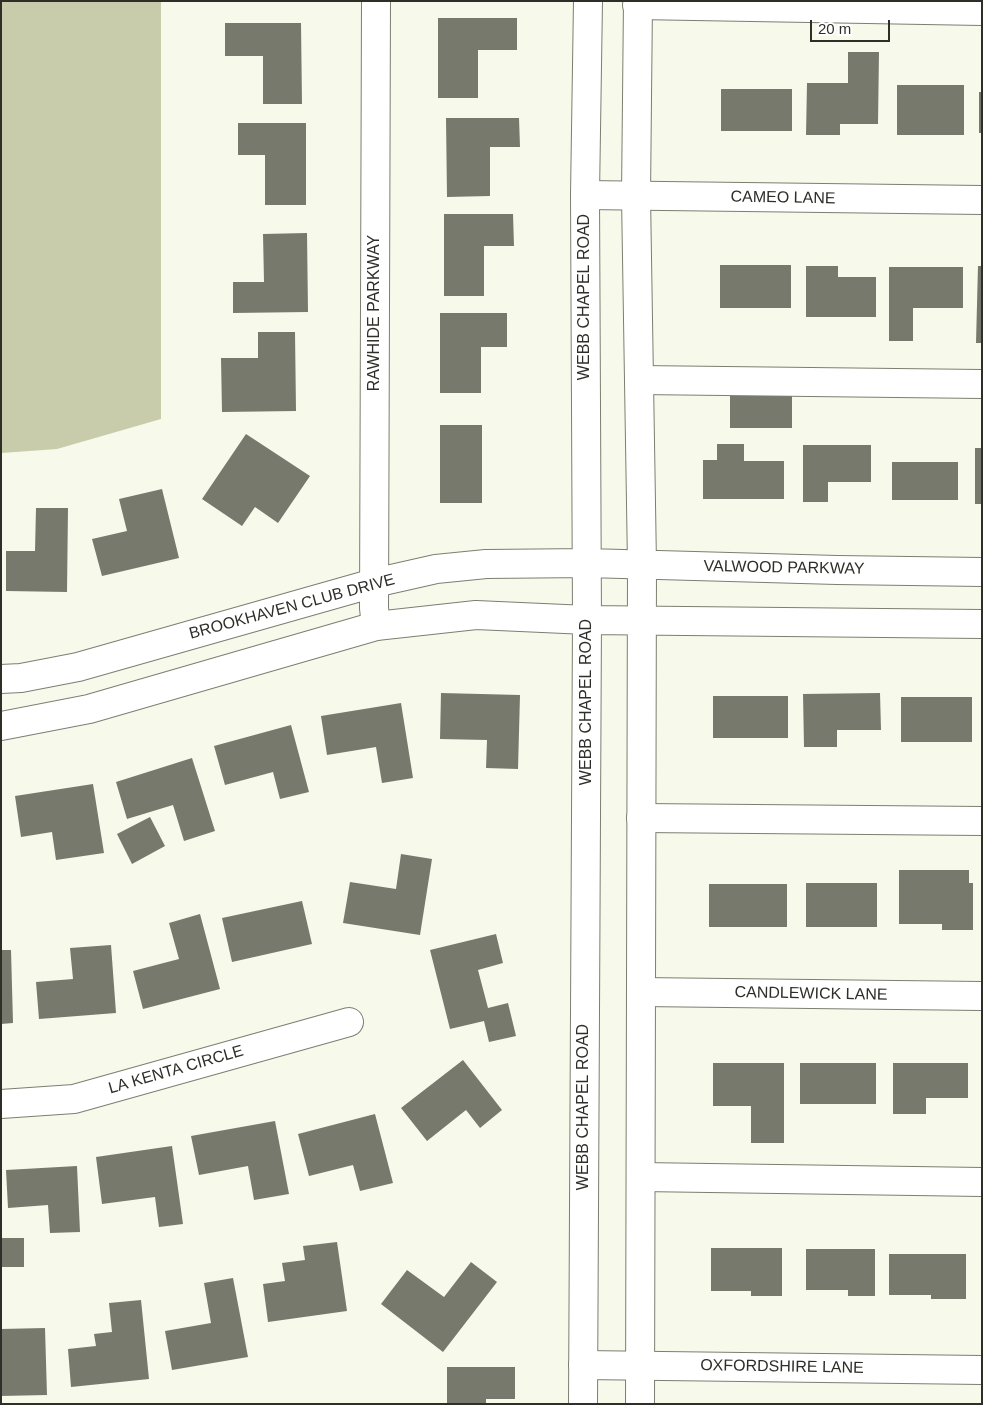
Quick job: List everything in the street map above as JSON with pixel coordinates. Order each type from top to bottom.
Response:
[{"type":"main road","name":"RAWHIDE PARKWAY","points":[[376,1],[374,583],[376,626]]},
{"type":"main road","name":"WEBB CHAPEL ROAD","points":[[583,1404],[587,620],[585,195],[588,1]]},
{"type":"main road","points":[[640,1404],[642,565],[636,196],[638,3],[982,11]]},
{"type":"main road","name":"CAMEO LANE","points":[[585,195],[982,200]]},
{"type":"main road","points":[[639,380],[982,384]]},
{"type":"main road","name":"BROOKHAVEN CLUB DRIVE","points":[[1,679],[21,678],[78,667],[374,583],[436,569],[486,564],[587,563]]},
{"type":"main road","name":"VALWOOD PARKWAY","points":[[587,563],[982,572]]},
{"type":"main road","points":[[1,726],[89,710],[376,626],[476,615],[587,620],[982,624]]},
{"type":"main road","points":[[641,818],[982,821]]},
{"type":"main road","name":"CANDLEWICK LANE","points":[[641,992],[982,996]]},
{"type":"main road","name":"LA KENTA CIRCLE","points":[[1,1104],[74,1099],[349,1022]]},
{"type":"main road","points":[[641,1177],[982,1182]]},
{"type":"main road","name":"OXFORDSHIRE LANE","points":[[583,1365],[982,1370]]},
{"type":"green space","points":[[1,1],[161,1],[161,419],[57,449],[1,453]]},
{"type":"building","points":[[438,18],[517,18],[517,50],[478,50],[478,98],[438,98]]},
{"type":"building","points":[[225,23],[301,23],[302,104],[263,104],[263,56],[225,56]]},
{"type":"building","points":[[848,52],[879,52],[878,124],[840,124],[840,135],[806,135],[807,83],[848,83]]},
{"type":"building","points":[[897,85],[964,85],[964,135],[897,135]]},
{"type":"building","points":[[721,89],[792,89],[792,131],[721,131]]},
{"type":"building","points":[[979,92],[982,92],[982,133],[979,133]]},
{"type":"building","points":[[446,118],[519,118],[520,147],[490,147],[490,196],[447,197]]},
{"type":"building","points":[[238,123],[306,123],[306,205],[265,205],[265,155],[238,155]]},
{"type":"building","points":[[444,214],[513,214],[514,246],[484,246],[484,296],[444,296]]},
{"type":"building","points":[[307,233],[308,312],[233,313],[233,282],[264,282],[263,234]]},
{"type":"building","points":[[720,265],[791,265],[791,308],[720,308]]},
{"type":"building","points":[[806,266],[838,266],[838,277],[876,277],[876,317],[806,317]]},
{"type":"building","points":[[978,266],[982,266],[982,343],[976,343]]},
{"type":"building","points":[[889,267],[963,267],[963,308],[913,308],[913,341],[889,341]]},
{"type":"building","points":[[440,313],[507,313],[507,347],[481,347],[481,393],[440,393]]},
{"type":"building","points":[[258,332],[295,332],[296,411],[222,412],[221,358],[258,358]]},
{"type":"building","points":[[730,395],[792,395],[792,428],[730,428]]},
{"type":"building","points":[[440,425],[482,425],[482,503],[440,503]]},
{"type":"building","points":[[246,434],[310,476],[278,523],[255,507],[242,526],[202,499]]},
{"type":"building","points":[[717,444],[744,444],[744,461],[784,461],[784,499],[703,499],[703,460],[717,460]]},
{"type":"building","points":[[803,445],[871,445],[871,482],[828,482],[828,502],[803,502]]},
{"type":"building","points":[[975,448],[982,448],[982,504],[975,504]]},
{"type":"building","points":[[892,462],[958,462],[958,500],[892,500]]},
{"type":"building","points":[[162,489],[179,558],[102,576],[92,539],[127,531],[119,499]]},
{"type":"building","points":[[36,508],[68,508],[67,592],[6,591],[6,551],[35,551]]},
{"type":"building","points":[[441,693],[520,695],[518,769],[486,768],[487,740],[440,739]]},
{"type":"building","points":[[880,693],[881,730],[837,730],[837,747],[804,747],[803,694]]},
{"type":"building","points":[[713,696],[788,696],[788,738],[713,738]]},
{"type":"building","points":[[901,697],[972,697],[972,742],[901,742]]},
{"type":"building","points":[[401,703],[413,778],[382,783],[376,747],[327,755],[321,716]]},
{"type":"building","points":[[291,725],[309,792],[280,799],[273,772],[225,785],[214,746]]},
{"type":"building","points":[[192,758],[215,831],[184,841],[173,805],[127,819],[116,782]]},
{"type":"building","points":[[93,784],[104,853],[56,860],[52,832],[21,837],[15,796]]},
{"type":"building","points":[[150,817],[165,846],[132,864],[117,834]]},
{"type":"building","points":[[401,854],[432,859],[420,935],[343,923],[350,882],[396,889]]},
{"type":"building","points":[[899,870],[969,870],[969,883],[973,883],[973,930],[942,930],[942,924],[899,924]]},
{"type":"building","points":[[806,883],[877,883],[877,927],[806,927]]},
{"type":"building","points":[[709,884],[787,884],[787,927],[709,927]]},
{"type":"building","points":[[302,901],[312,944],[232,962],[222,918]]},
{"type":"building","points":[[200,914],[220,989],[143,1009],[133,971],[179,959],[169,923]]},
{"type":"building","points":[[496,934],[503,963],[478,970],[488,1008],[508,1003],[516,1036],[489,1042],[484,1021],[450,1029],[430,950]]},
{"type":"building","points":[[111,945],[116,1013],[39,1019],[36,982],[73,979],[70,948]]},
{"type":"building","points":[[1,950],[11,950],[13,1023],[1,1024]]},
{"type":"building","points":[[463,1060],[502,1110],[480,1128],[466,1110],[427,1141],[401,1108]]},
{"type":"building","points":[[713,1063],[784,1063],[784,1143],[751,1143],[751,1106],[713,1106]]},
{"type":"building","points":[[800,1063],[876,1063],[876,1104],[800,1104]]},
{"type":"building","points":[[893,1063],[968,1063],[968,1098],[926,1098],[926,1114],[893,1114]]},
{"type":"building","points":[[375,1114],[393,1183],[360,1191],[353,1165],[309,1176],[298,1134]]},
{"type":"building","points":[[275,1121],[289,1194],[254,1200],[248,1166],[199,1175],[191,1136]]},
{"type":"building","points":[[172,1146],[183,1224],[159,1227],[155,1197],[102,1204],[96,1157]]},
{"type":"building","points":[[77,1166],[80,1232],[50,1233],[48,1205],[8,1208],[6,1170]]},
{"type":"building","points":[[1,1238],[24,1238],[24,1267],[1,1267]]},
{"type":"building","points":[[337,1242],[347,1311],[268,1322],[263,1284],[285,1281],[282,1263],[305,1260],[303,1246]]},
{"type":"building","points":[[711,1248],[782,1248],[782,1296],[751,1296],[751,1291],[711,1291]]},
{"type":"building","points":[[806,1249],[875,1249],[875,1296],[848,1296],[848,1290],[806,1290]]},
{"type":"building","points":[[889,1254],[966,1254],[966,1299],[931,1299],[931,1295],[889,1295]]},
{"type":"building","points":[[471,1262],[497,1282],[443,1352],[381,1304],[407,1270],[444,1297]]},
{"type":"building","points":[[233,1278],[248,1357],[172,1370],[165,1331],[211,1323],[204,1283]]},
{"type":"building","points":[[141,1300],[149,1379],[71,1387],[68,1349],[96,1346],[94,1334],[112,1332],[109,1303]]},
{"type":"building","points":[[45,1328],[47,1395],[1,1396],[1,1329]]},
{"type":"building","points":[[447,1367],[515,1367],[515,1399],[486,1399],[486,1404],[447,1404]]}]
